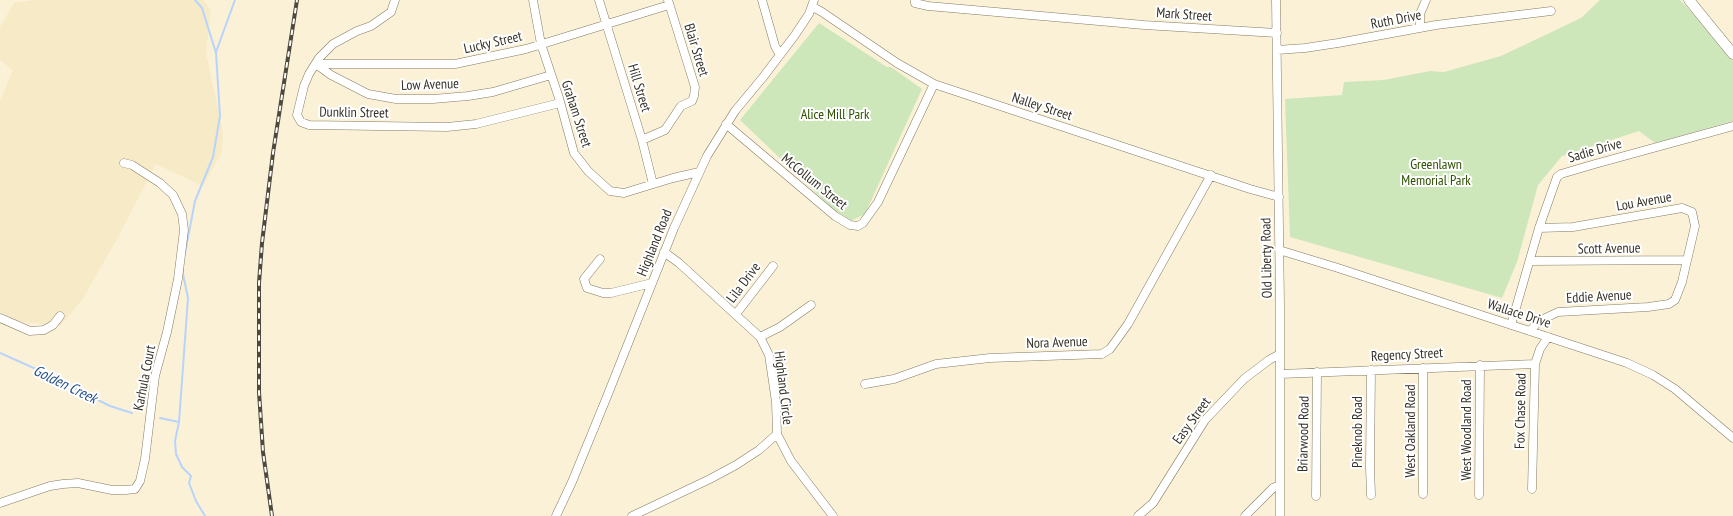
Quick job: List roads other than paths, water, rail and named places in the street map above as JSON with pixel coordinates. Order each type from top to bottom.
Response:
[{"type":"main road","points":[[1688,0],[1733,54]]},
{"type":"street","name":"Dunklin Street","points":[[395,0],[391,12],[371,26],[333,44],[316,64],[309,74],[298,107],[297,115],[300,122],[310,125],[447,128],[476,124],[560,103]]},
{"type":"street","name":"Graham Street","points":[[533,0],[541,44],[574,153],[588,171],[610,191],[624,193],[699,172]]},
{"type":"street","name":"Hill Street","points":[[599,0],[642,140],[653,184]]},
{"type":"street","points":[[762,0],[775,46],[780,55]]},
{"type":"street","name":"Mark Street","points":[[915,0],[915,3],[928,6],[1277,34]]},
{"type":"street","name":"Old Liberty Road","points":[[1276,0],[1280,516]]},
{"type":"street","points":[[1420,28],[1420,14],[1426,0]]},
{"type":"street","name":"Lucky Street","points":[[316,64],[455,64],[541,44],[606,25],[669,3]]},
{"type":"street","name":"Blair Street","points":[[642,140],[665,130],[681,106],[692,101],[694,96],[695,87],[669,3]]},
{"type":"street","name":"Highland Road","points":[[557,514],[572,482],[664,252],[699,172],[726,124],[795,35],[813,4]]},
{"type":"street","name":"Nalley Street","points":[[813,4],[904,67],[934,84],[1279,197]]},
{"type":"street","name":"Ruth Drive","points":[[1277,50],[1305,48],[1420,28],[1551,11]]},
{"type":"street","name":"Low Avenue","points":[[316,64],[331,75],[368,94],[396,99],[433,100],[468,96],[493,92],[551,75]]},
{"type":"street","name":"McCollum Street","points":[[726,124],[835,216],[850,225],[858,226],[864,223],[878,202],[934,84]]},
{"type":"street","name":"Sadie Drive","points":[[1511,325],[1554,181],[1561,174],[1733,126]]},
{"type":"street","name":"Karhula Court","points":[[0,503],[50,486],[78,483],[112,490],[126,490],[135,489],[140,481],[145,459],[155,376],[167,332],[178,279],[184,230],[182,214],[173,195],[160,182],[132,165],[124,163]]},
{"type":"street","name":"Nora Avenue","points":[[864,384],[894,379],[936,364],[990,358],[1102,354],[1110,349],[1120,336],[1211,175]]},
{"type":"street","name":"Lou Avenue","points":[[1540,228],[1573,227],[1671,209],[1687,209],[1692,212],[1695,226],[1676,300]]},
{"type":"street","name":"Wallace Drive","points":[[1279,250],[1595,352],[1650,373],[1675,389],[1733,438]]},
{"type":"street","name":"Highland Circle","points":[[632,516],[736,465],[759,450],[776,434],[777,412],[769,355],[760,336],[679,262],[664,252]]},
{"type":"street","points":[[600,259],[584,279],[587,288],[603,293],[611,293],[652,283]]},
{"type":"street","name":"Scott Avenue","points":[[1530,262],[1687,260]]},
{"type":"street","name":"Lila Drive","points":[[736,314],[773,266]]},
{"type":"street","name":"Eddie Avenue","points":[[1530,331],[1539,321],[1558,312],[1669,304],[1676,300]]},
{"type":"street","points":[[760,336],[780,327],[811,305]]},
{"type":"street","points":[[0,318],[30,331],[44,330],[53,325],[60,316]]},
{"type":"street","name":"Fox Chase Road","points":[[1532,490],[1535,364],[1540,349],[1548,337]]},
{"type":"street","name":"Easy Street","points":[[1138,516],[1153,503],[1205,420],[1244,380],[1269,360],[1280,354]]},
{"type":"street","name":"Regency Street","points":[[1280,374],[1535,364]]},
{"type":"street","name":"West Woodland Road","points":[[1479,495],[1480,365]]},
{"type":"street","name":"West Oakland Road","points":[[1423,368],[1423,494]]},
{"type":"street","name":"Pineknob Road","points":[[1371,370],[1371,495]]},
{"type":"street","name":"Briarwood Road","points":[[1316,496],[1317,372]]},
{"type":"street","points":[[776,434],[791,461],[833,516]]},
{"type":"street","points":[[1244,516],[1273,488],[1280,485]]},
{"type":"street","points":[[557,514],[566,516]]},
{"type":"waterway","points":[[185,253],[195,201],[213,157],[220,116],[216,53],[202,8],[195,0]]},
{"type":"waterway","points":[[216,52],[235,0]]},
{"type":"waterway","points":[[183,265],[188,298],[179,422],[175,441],[176,454],[182,467],[191,476],[189,483],[196,501],[205,516]]},
{"type":"waterway","name":"Golden Creek","points":[[0,353],[110,406],[132,413]]},
{"type":"waterway","name":"Golden Creek","points":[[160,418],[179,422]]},
{"type":"railway","points":[[272,516],[263,452],[259,392],[259,283],[273,153],[297,0]]},
{"type":"park label","name":"Alice Mill Park","points":[[835,115]]},
{"type":"park label","name":"Greenlawn Memorial Park","points":[[1436,174]]}]
